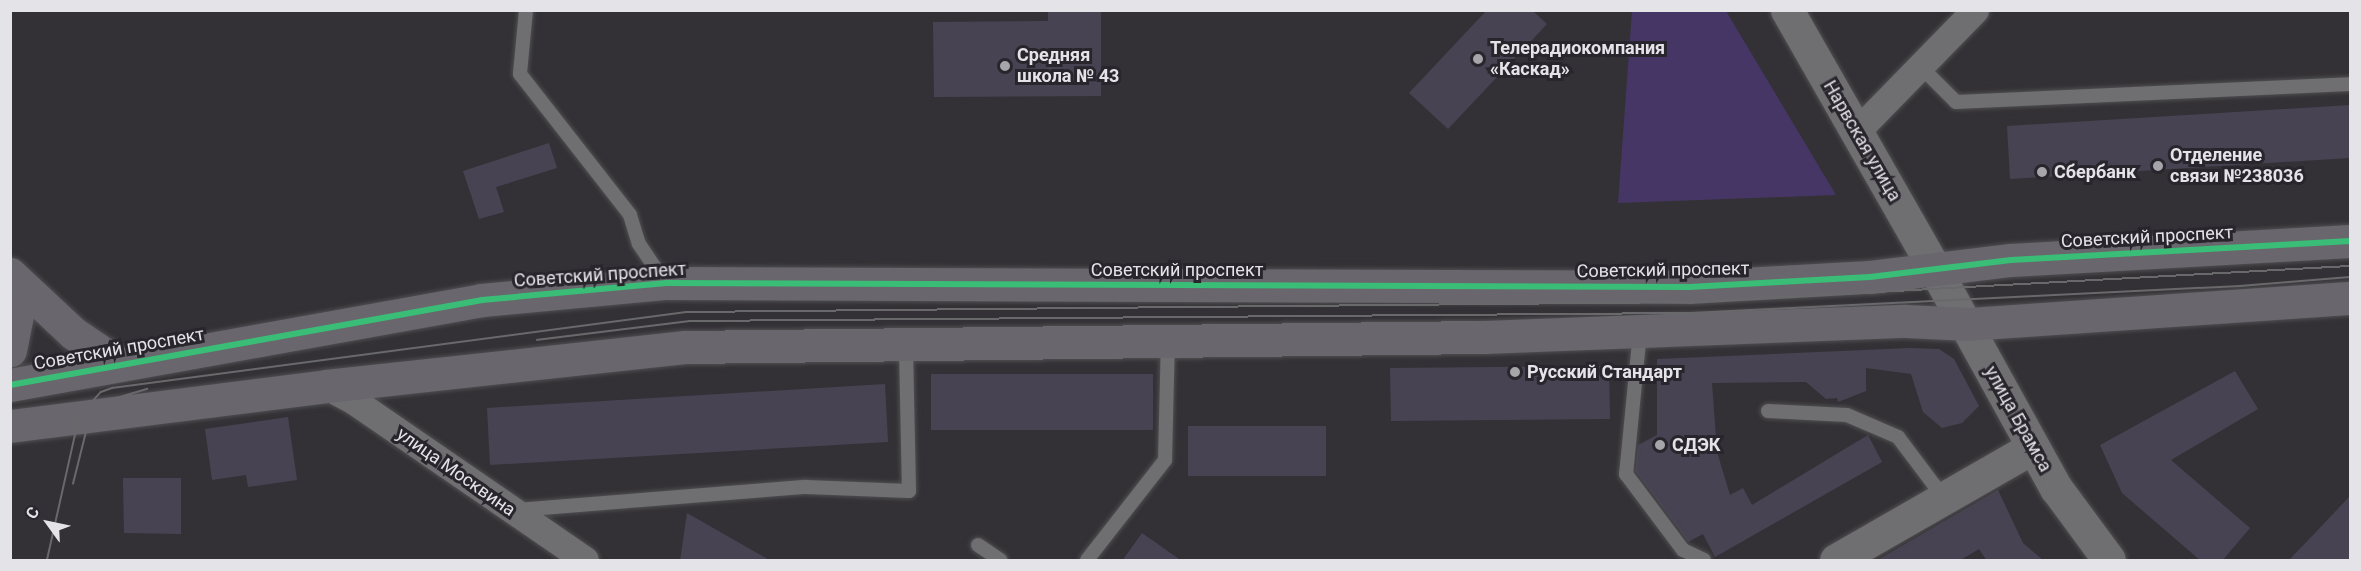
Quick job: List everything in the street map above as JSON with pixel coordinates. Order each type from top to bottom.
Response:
[{"type":"main road","name":"Советский проспект","points":[[10,385],[482,300],[666,282],[1642,288],[1936,271],[2011,260],[2350,241]]},
{"type":"main road","points":[[10,274],[74,333],[119,364]]},
{"type":"main road","points":[[10,283],[18,310],[10,350]]},
{"type":"main road","points":[[10,426],[326,386],[632,351],[906,343],[1640,331],[1906,321],[1968,324],[2350,298]]},
{"type":"street","name":"Нарвская улица","points":[[1787,10],[1936,271]]},
{"type":"street","points":[[1857,131],[1975,10]]},
{"type":"street","name":"улица Брамса","points":[[1936,271],[1968,324],[2033,447],[2081,527],[2109,561]]},
{"type":"street","name":"улица Москвина","points":[[326,386],[354,401],[585,561]]},
{"type":"street","points":[[1836,561],[2033,447]]},
{"type":"lane","points":[[526,10],[520,74],[630,215],[639,244],[666,282]]},
{"type":"lane","points":[[1920,66],[1956,102],[2350,84]]},
{"type":"lane","points":[[1640,331],[1626,474],[1683,550],[1704,561]]},
{"type":"lane","points":[[1087,561],[1165,460],[1168,340]]},
{"type":"lane","points":[[511,510],[806,488],[909,490],[906,343]]},
{"type":"lane","points":[[1768,411],[1847,415],[1898,437],[1944,498]]},
{"type":"lane","points":[[978,545],[1000,561]]},
{"type":"shaded area","points":[[1632,11],[1726,11],[1836,195],[1618,203]]},
{"type":"building","points":[[1048,10],[1101,10],[1101,96],[934,97],[933,22],[1048,21]]},
{"type":"building","name":"Телерадиокомпания «Каскад»","points":[[1487,10],[1532,10],[1547,24],[1448,129],[1409,93]]},
{"type":"building","points":[[2350,105],[2350,158],[2010,179],[2007,126]]},
{"type":"building","points":[[549,143],[557,168],[496,187],[504,212],[479,219],[463,171]]},
{"type":"building","points":[[1910,348],[1939,349],[1954,359],[1979,406],[1962,423],[1942,428],[1923,412],[1911,374],[1866,368],[1866,391],[1838,402],[1837,398],[1826,399],[1806,382],[1712,383],[1717,452],[1730,495],[1743,488],[1752,505],[1868,435],[1882,462],[1715,557],[1703,534],[1688,542],[1635,471],[1638,445],[1657,435],[1657,359]]},
{"type":"building","points":[[1609,366],[1610,419],[1391,421],[1390,368]]},
{"type":"building","points":[[2235,371],[2258,409],[2171,460],[2250,528],[2222,561],[2201,561],[2122,493],[2100,445]]},
{"type":"building","points":[[931,374],[1153,374],[1153,430],[931,430]]},
{"type":"building","points":[[885,384],[888,442],[490,465],[487,408]]},
{"type":"building","points":[[288,417],[297,480],[248,487],[246,475],[212,480],[205,429]]},
{"type":"building","points":[[1188,426],[1326,426],[1326,476],[1188,476]]},
{"type":"building","points":[[123,478],[181,478],[181,534],[124,533]]},
{"type":"building","points":[[1998,490],[2023,543],[2044,561],[1987,561],[1979,549],[1959,561],[1876,561]]},
{"type":"building","points":[[2350,496],[2350,561],[2288,561],[2315,533]]},
{"type":"building","points":[[687,513],[771,561],[680,561]]},
{"type":"building","points":[[1142,533],[1182,561],[1122,561]]},
{"type":"tram line","points":[[47,560],[79,417],[101,392],[112,388],[686,312],[1695,302],[2350,266]]},
{"type":"tram line","points":[[537,340],[689,321],[1691,313],[2240,286],[2350,277]]},
{"type":"tram line","points":[[73,484],[90,416],[107,401],[147,389]]},
{"type":"cycle path","points":[[10,385],[482,300],[666,283],[1689,287],[1870,277],[2011,260],[2350,241]]},
{"type":"place","name":"Телерадиокомпания «Каскад»","points":[[1478,59]]},
{"type":"place","name":"Средняя школа № 43","points":[[1005,66]]},
{"type":"place","name":"Отделение связи №238036","points":[[2158,166]]},
{"type":"place","name":"Сбербанк","points":[[2042,172]]},
{"type":"place","name":"Русский Стандарт","points":[[1515,372]]},
{"type":"place","name":"СДЭК","points":[[1660,445]]}]
